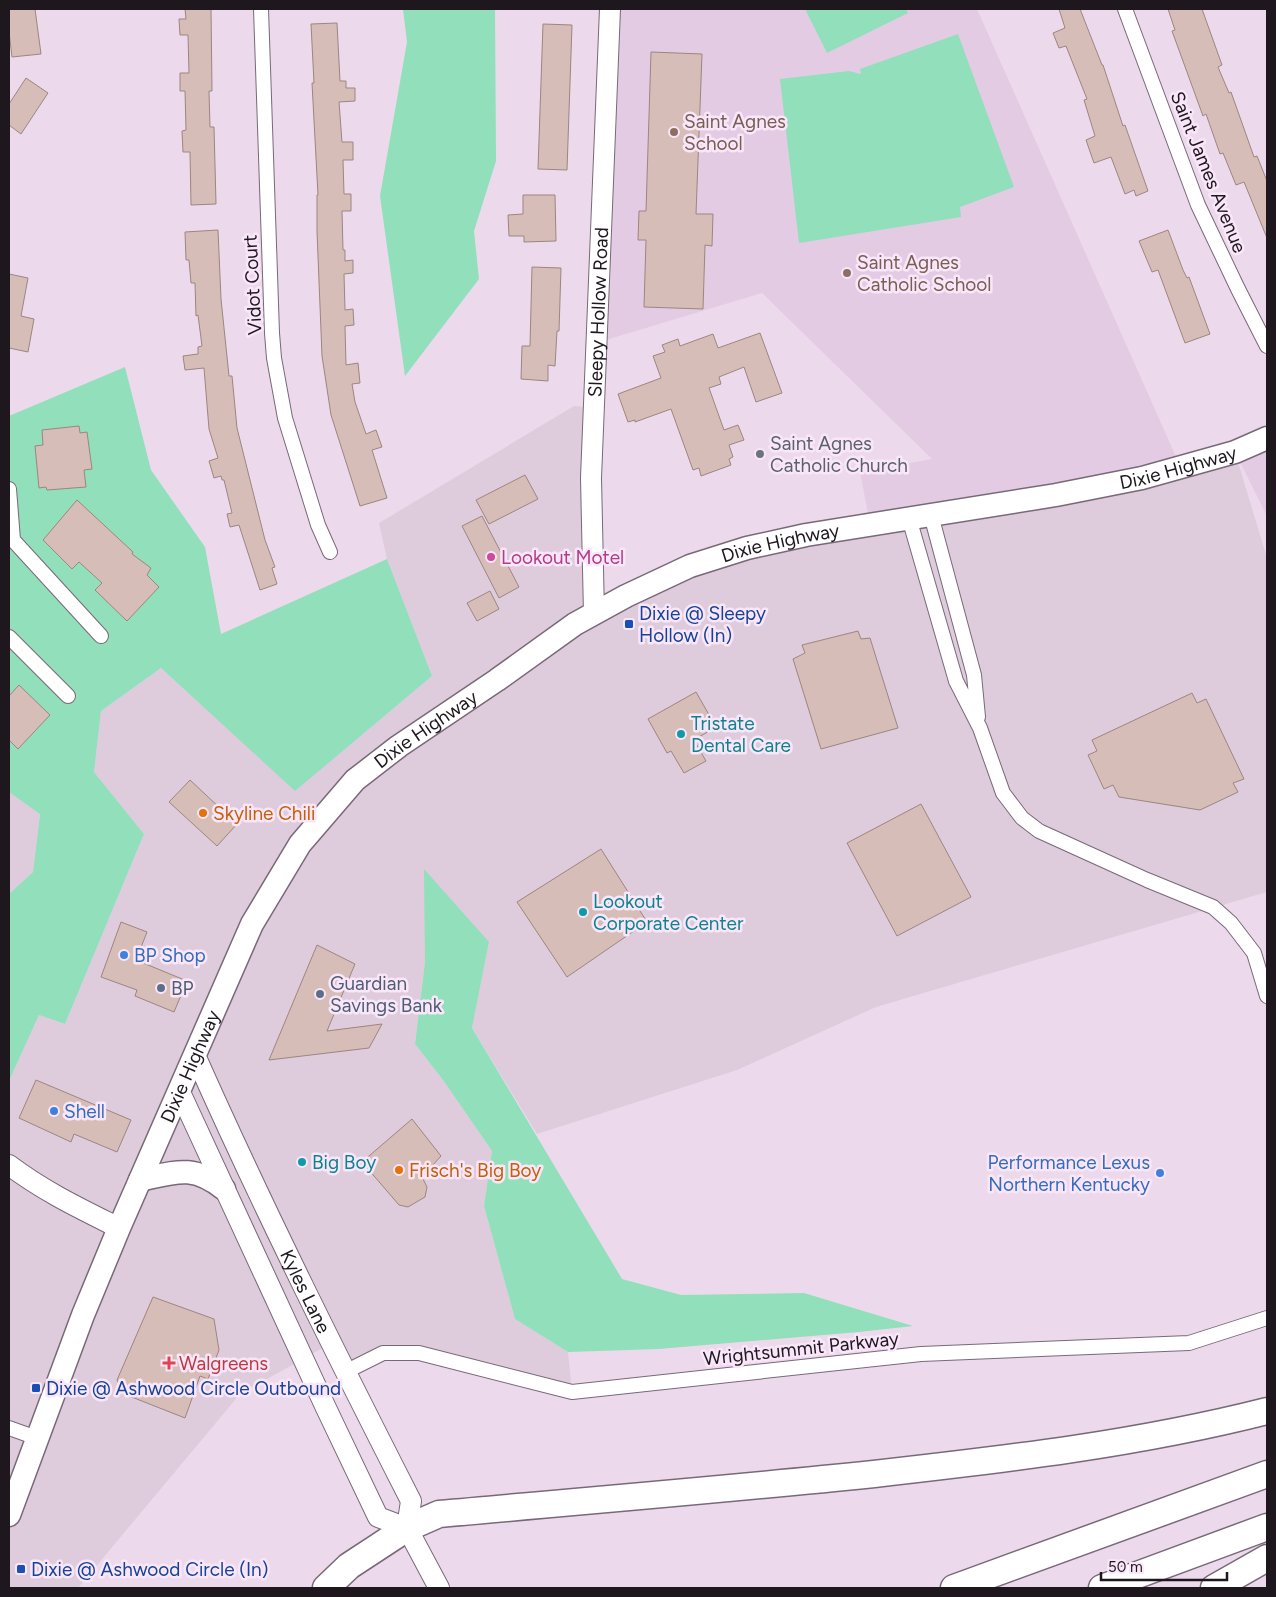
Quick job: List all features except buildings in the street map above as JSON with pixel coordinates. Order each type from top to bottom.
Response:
[{"type":"highway","points":[[326,1588],[349,1566],[407,1528],[440,1514],[731,1489],[1013,1458],[1108,1445],[1212,1425],[1267,1411]]},
{"type":"highway","points":[[954,1588],[1267,1474]]},
{"type":"highway","points":[[1102,1588],[1267,1527]]},
{"type":"highway","points":[[1214,1588],[1267,1558]]},
{"type":"main road","name":"Sleepy Hollow Road","points":[[594,614],[590,478],[610,9]]},
{"type":"main road","name":"Dixie Highway","points":[[9,1515],[83,1315],[252,924],[267,896],[300,844],[355,780],[399,746],[497,680],[575,624],[634,592],[683,569],[714,558],[806,535],[1056,495],[1142,478],[1235,452],[1267,438]]},
{"type":"main road","name":"Kyles Lane","points":[[179,1090],[378,1517],[407,1528],[411,1502],[247,1172],[195,1054]]},
{"type":"main road","points":[[9,1165],[56,1197],[119,1228]]},
{"type":"main road","points":[[140,1180],[172,1173],[193,1172],[211,1178],[224,1189]]},
{"type":"main road","points":[[407,1528],[439,1588]]},
{"type":"street","name":"Vidot Court","points":[[261,9],[274,358],[285,418],[301,464],[318,525],[330,552]]},
{"type":"street","name":"Saint James Avenue","points":[[1126,9],[1198,205],[1267,346]]},
{"type":"street","points":[[9,489],[11,540],[101,636]]},
{"type":"street","points":[[931,515],[974,676],[980,728]]},
{"type":"street","points":[[909,518],[956,681],[980,728],[1003,794],[1022,818],[1039,831],[1147,880],[1213,907],[1231,923],[1254,953],[1267,996]]},
{"type":"street","points":[[9,637],[68,696]]},
{"type":"street","name":"Wrightsummit Parkway","points":[[345,1372],[383,1353],[419,1353],[572,1392],[921,1354],[1189,1343],[1267,1318]]},
{"type":"street","points":[[9,1428],[37,1438]]},
{"type":"shaded area","name":"Saint Agnes Catholic School","points":[[610,9],[977,9],[1181,468],[870,524],[860,472],[932,459],[762,293],[596,343]]},
{"type":"shaded area","points":[[574,406],[594,408],[594,613],[683,569],[1235,452],[1267,558],[1267,892],[876,1007],[737,1070],[537,1134],[472,1028],[489,942],[425,962],[415,1044],[443,1080],[492,1151],[484,1206],[515,1319],[568,1352],[572,1392],[419,1353],[383,1353],[345,1372],[330,1344],[240,1394],[78,1588],[9,1588],[9,1081],[39,1015],[65,1024],[144,834],[94,772],[101,711],[161,668],[295,790],[432,676],[387,559],[379,523]]},
{"type":"shaded area","points":[[1267,438],[1267,516],[1235,452]]},
{"type":"shaded area","points":[[9,792],[40,813],[33,872],[9,894]]},
{"type":"green space","points":[[403,9],[495,9],[496,161],[474,231],[479,279],[405,376],[380,196],[407,42]]},
{"type":"green space","points":[[805,9],[906,9],[908,13],[827,53]]},
{"type":"green space","points":[[958,34],[1014,187],[960,207],[961,217],[799,243],[780,79],[849,71],[861,74],[860,69]]},
{"type":"green space","points":[[125,367],[151,470],[205,547],[221,634],[387,559],[432,676],[295,791],[161,668],[101,711],[94,772],[144,834],[65,1024],[39,1015],[9,1081],[9,894],[33,872],[40,814],[9,792],[9,416]]},
{"type":"green space","points":[[424,869],[489,942],[472,1028],[622,1279],[681,1295],[804,1293],[913,1326],[659,1349],[568,1352],[515,1319],[484,1206],[492,1151],[443,1080],[415,1044],[425,962]]},
{"type":"place","name":"Saint Agnes School","points":[[674,132]]},
{"type":"place","name":"Saint Agnes Catholic School","points":[[847,273]]},
{"type":"place","name":"Saint Agnes Catholic Church","points":[[760,454]]},
{"type":"place","name":"Lookout Motel","points":[[491,557]]},
{"type":"place","name":"Dixie @ Sleepy Hollow (In)","points":[[629,624]]},
{"type":"place","name":"Tristate Dental Care","points":[[681,734]]},
{"type":"place","name":"Skyline Chili","points":[[203,813]]},
{"type":"place","name":"Lookout Corporate Center","points":[[583,912]]},
{"type":"place","name":"BP Shop","points":[[124,955]]},
{"type":"place","name":"BP","points":[[161,988]]},
{"type":"place","name":"Guardian Savings Bank","points":[[320,994]]},
{"type":"place","name":"Shell","points":[[54,1111]]},
{"type":"place","name":"Big Boy","points":[[302,1162]]},
{"type":"place","name":"Frisch's Big Boy","points":[[399,1170]]},
{"type":"place","name":"Performance Lexus Northern Kentucky","points":[[1160,1173]]},
{"type":"place","name":"Walgreens","points":[[169,1363]]},
{"type":"place","name":"Dixie @ Ashwood Circle Outbound","points":[[36,1388]]},
{"type":"place","name":"Dixie @ Ashwood Circle (In)","points":[[21,1569]]}]
